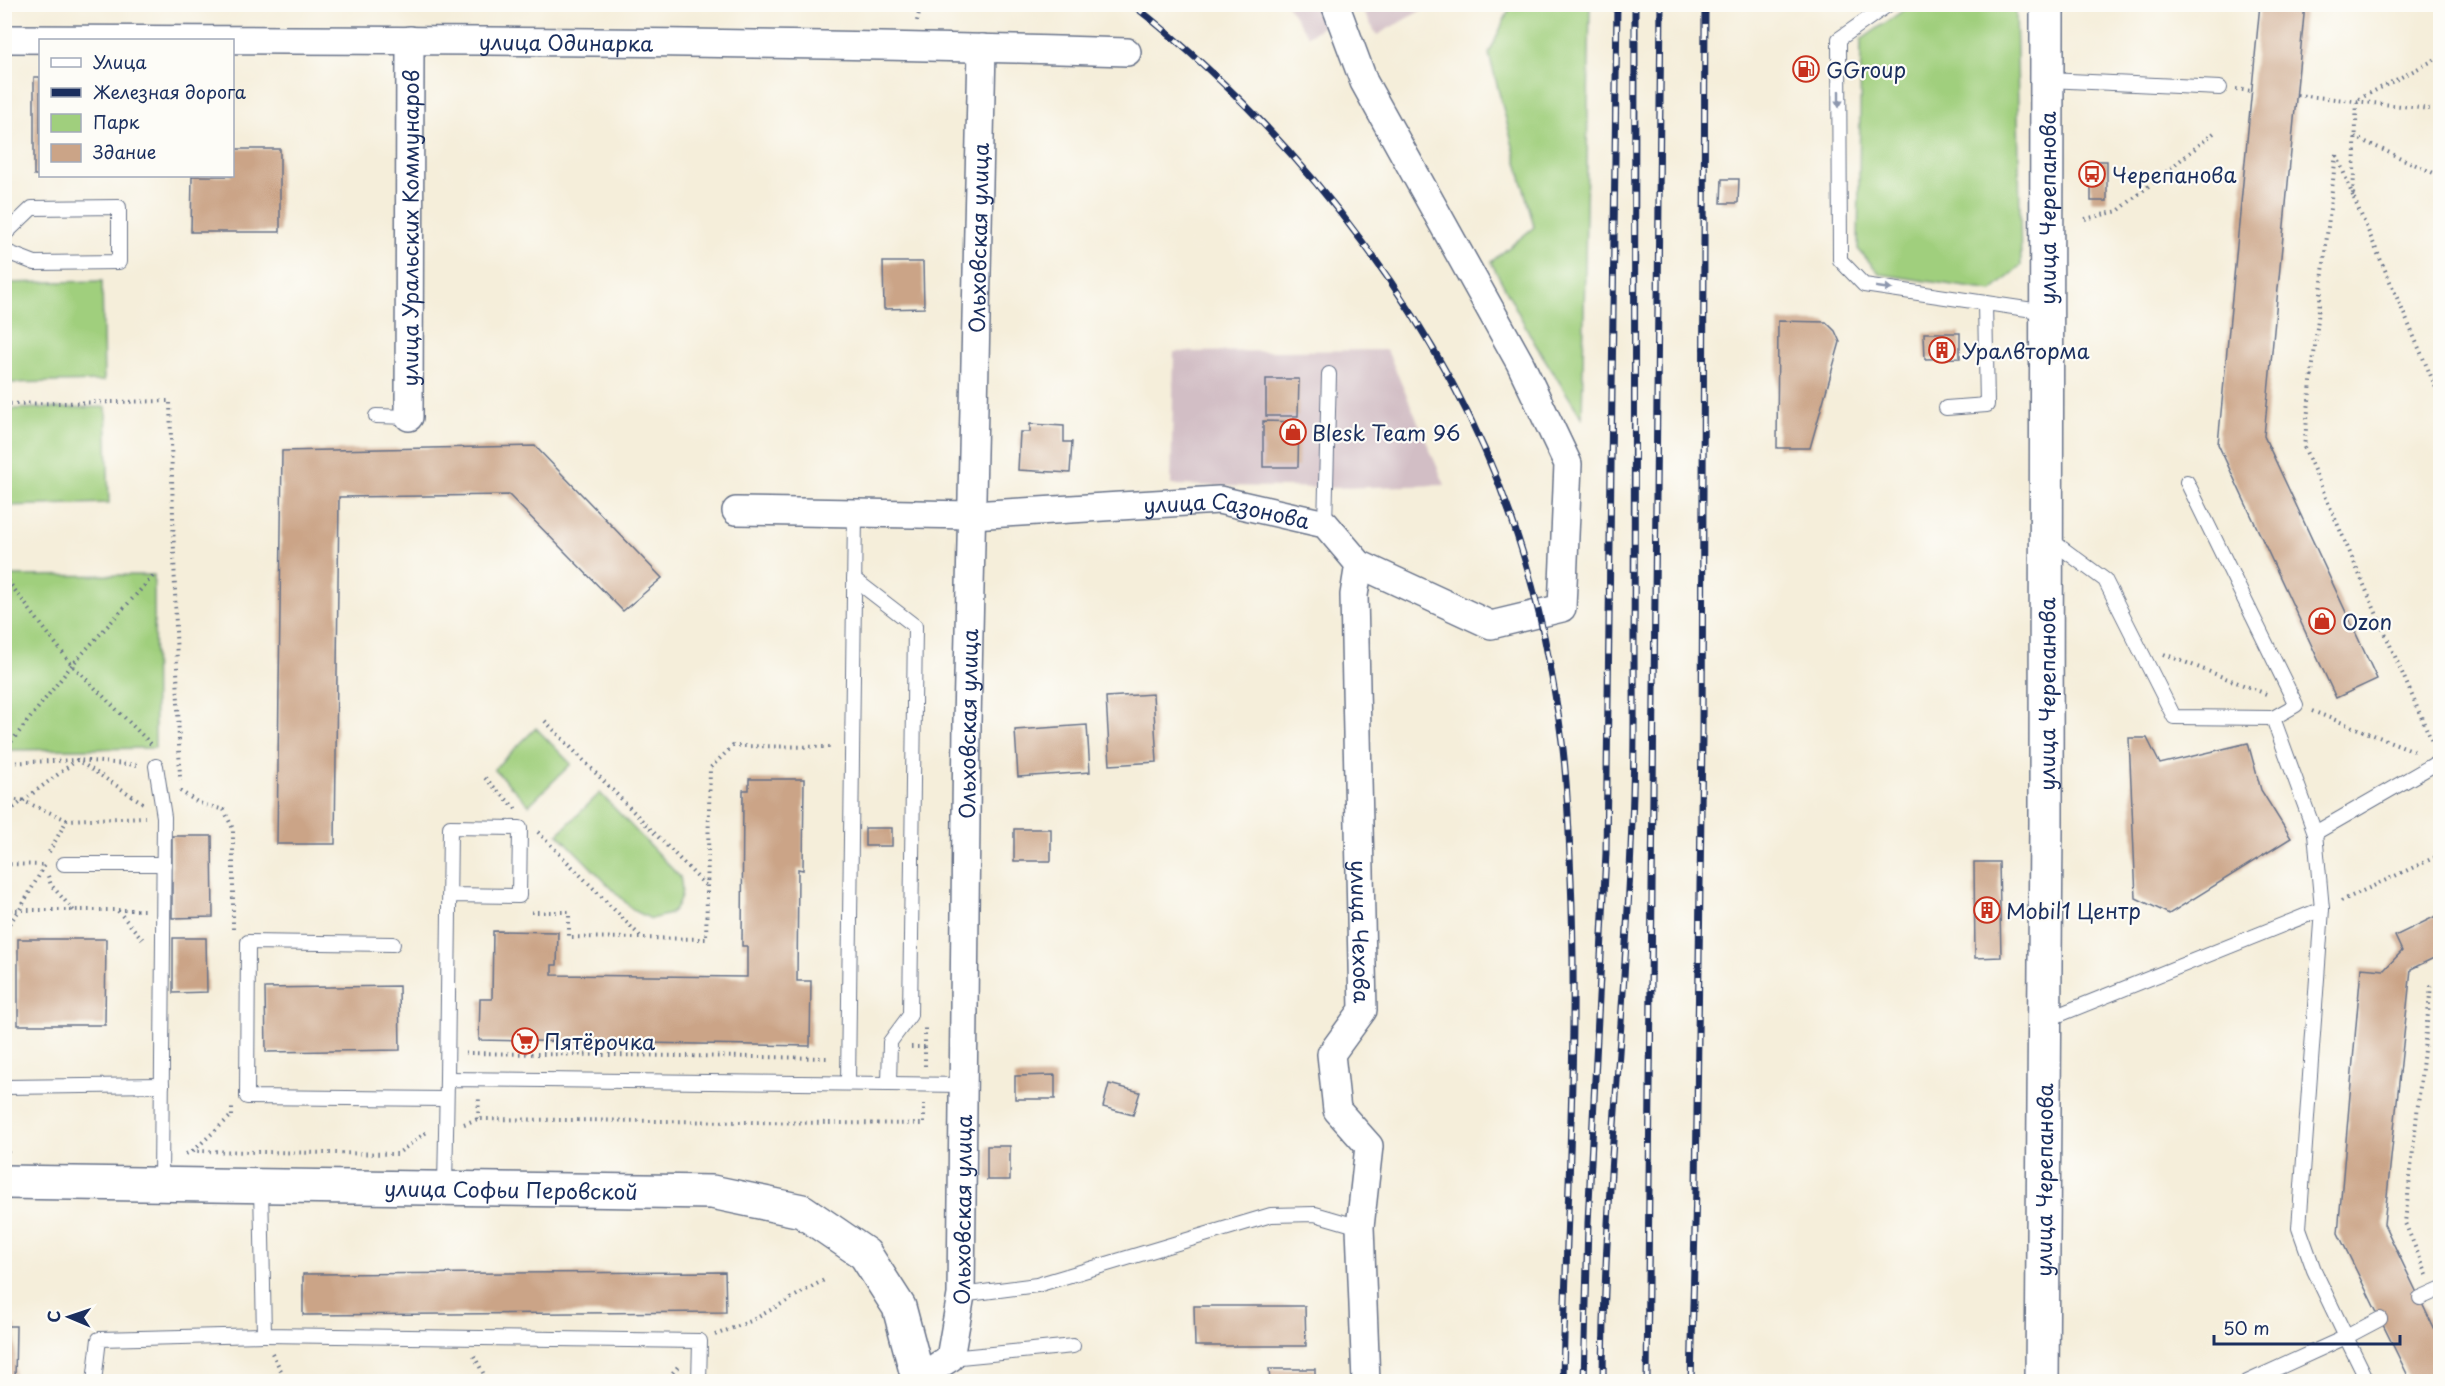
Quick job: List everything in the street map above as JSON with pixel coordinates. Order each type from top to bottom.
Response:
[{"type":"main road","name":"улица Черепанова","points":[[2042,1382],[2047,538],[2047,4]]},
{"type":"main road","name":"улица Софьи Перовской","points":[[6,1168],[162,1183],[712,1192],[802,1211],[865,1254],[899,1307],[919,1380]]},
{"type":"street","name":"улица Сазонова","points":[[736,511],[972,515],[1219,500],[1325,524],[1359,564],[1491,625],[1562,608],[1568,464],[1520,363],[1364,82],[1335,4]]},
{"type":"street","name":"улица Одинарка","points":[[4,39],[39,39]]},
{"type":"street","name":"улица Одинарка","points":[[234,40],[410,40],[1128,52]]},
{"type":"street","name":"улица Уральских Коммунаров","points":[[409,417],[410,40]]},
{"type":"street","name":"Ольховская улица","points":[[950,1358],[961,1295],[967,722],[982,48]]},
{"type":"street","name":"улица Чехова","points":[[1359,564],[1354,595],[1363,1010],[1331,1054],[1337,1110],[1369,1146],[1360,1227],[1366,1382]]},
{"type":"street","points":[[919,1380],[950,1358]]},
{"type":"lane","points":[[1889,4],[1839,39],[1840,260],[1864,285],[2047,312]]},
{"type":"lane","points":[[2048,80],[2220,88]]},
{"type":"lane","points":[[4,235],[32,208],[119,207],[119,262],[35,263],[4,251]]},
{"type":"lane","points":[[1946,408],[1987,405],[1985,303]]},
{"type":"lane","points":[[1325,524],[1329,374]]},
{"type":"lane","points":[[376,416],[409,417]]},
{"type":"lane","points":[[2047,538],[2104,580],[2174,717],[2273,718],[2296,705],[2187,482]]},
{"type":"lane","points":[[848,1083],[855,513]]},
{"type":"lane","points":[[854,579],[915,626],[910,1015],[890,1042],[889,1084]]},
{"type":"lane","points":[[2273,718],[2315,833],[2322,909],[2299,1228],[2314,1270],[2368,1382]]},
{"type":"lane","points":[[2315,833],[2438,755]]},
{"type":"lane","points":[[156,766],[164,817],[162,1183]]},
{"type":"lane","points":[[445,1187],[447,1078],[449,895],[450,827],[520,828],[519,896],[449,895]]},
{"type":"lane","points":[[64,864],[164,864]]},
{"type":"lane","points":[[2043,1021],[2322,909]]},
{"type":"lane","points":[[393,944],[248,942],[247,1097],[446,1099]]},
{"type":"lane","points":[[447,1078],[963,1085]]},
{"type":"lane","points":[[6,1088],[162,1085]]},
{"type":"lane","points":[[261,1186],[264,1335]]},
{"type":"lane","points":[[961,1295],[1037,1285],[1271,1215],[1315,1215],[1360,1227]]},
{"type":"lane","points":[[2420,1298],[2438,1291]]},
{"type":"lane","points":[[2247,1382],[2380,1319]]},
{"type":"lane","points":[[94,1382],[99,1339],[264,1335],[700,1341],[699,1382]]},
{"type":"lane","points":[[950,1358],[1073,1346]]},
{"type":"path","points":[[2357,100],[2440,57]]},
{"type":"path","points":[[2296,95],[2440,110]]},
{"type":"path","points":[[2353,196],[2357,100]]},
{"type":"path","points":[[2085,219],[2118,211],[2215,132]]},
{"type":"path","points":[[2355,137],[2440,176]]},
{"type":"path","points":[[2438,755],[2304,447],[2336,153],[2440,395]]},
{"type":"path","points":[[4,404],[170,401],[180,792],[199,802],[225,810],[233,829]]},
{"type":"path","points":[[4,751],[72,665],[154,575]]},
{"type":"path","points":[[4,576],[72,665],[155,748],[156,766],[77,760],[4,763]]},
{"type":"path","points":[[545,721],[707,886]]},
{"type":"path","points":[[834,759],[835,736]]},
{"type":"path","points":[[521,912],[568,912],[568,937],[706,939],[710,768],[732,746],[834,747]]},
{"type":"path","points":[[4,815],[77,760]]},
{"type":"path","points":[[77,760],[164,817]]},
{"type":"path","points":[[485,778],[518,811]]},
{"type":"path","points":[[4,798],[23,801],[67,820],[164,817]]},
{"type":"path","points":[[4,930],[19,911],[45,865],[52,844],[67,820]]},
{"type":"path","points":[[535,828],[642,938]]},
{"type":"path","points":[[4,864],[45,865]]},
{"type":"path","points":[[45,865],[51,885],[74,911]]},
{"type":"path","points":[[4,910],[163,910]]},
{"type":"path","points":[[117,910],[163,963]]},
{"type":"path","points":[[2438,1291],[2404,1223],[2431,986],[2440,982]]},
{"type":"path","points":[[478,1119],[924,1124],[925,1023]]},
{"type":"path","points":[[461,1053],[831,1058],[831,1052]]},
{"type":"path","points":[[6,1088],[6,1168]]},
{"type":"path","points":[[193,1151],[232,1116],[247,1097]]},
{"type":"path","points":[[665,1382],[700,1341],[751,1321],[824,1280]]},
{"type":"path","points":[[264,1335],[287,1382]]},
{"type":"shaded area","points":[[1287,5],[1320,5],[1330,22],[1308,36]]},
{"type":"shaded area","points":[[1359,5],[1431,5],[1377,35]]},
{"type":"shaded area","points":[[1387,350],[1445,485],[1334,488],[1171,485],[1174,352]]},
{"type":"green space","points":[[1511,5],[1590,5],[1582,418],[1534,342],[1491,262],[1534,227],[1489,54]]},
{"type":"green space","points":[[1911,5],[2016,5],[2021,266],[1992,291],[1880,274],[1858,249],[1861,40]]},
{"type":"green space","points":[[102,281],[104,381],[5,383],[5,283]]},
{"type":"green space","points":[[106,407],[109,503],[5,506],[5,409]]},
{"type":"green space","points":[[154,575],[155,748],[7,750],[5,576]]},
{"type":"green space","points":[[536,728],[571,764],[529,805],[494,769]]},
{"type":"green space","points":[[600,793],[680,877],[681,897],[670,914],[651,919],[633,910],[558,834]]},
{"type":"building","points":[[2260,4],[2305,4],[2264,436],[2377,679],[2336,698],[2218,444]]},
{"type":"building","points":[[34,77],[39,77],[39,175],[34,175]]},
{"type":"building","points":[[234,149],[280,149],[280,232],[191,232],[192,177],[234,177]]},
{"type":"building","points":[[2091,161],[2107,161],[2107,201],[2091,201]]},
{"type":"building","points":[[1722,179],[1739,179],[1738,203],[1721,203]]},
{"type":"building","points":[[883,262],[923,262],[924,308],[884,309]]},
{"type":"building","points":[[1778,321],[1826,322],[1835,331],[1840,342],[1810,448],[1777,448]]},
{"type":"building","name":"Уралвторма","points":[[1924,333],[1960,333],[1960,358],[1925,359]]},
{"type":"building","points":[[1266,379],[1299,379],[1298,416],[1266,416]]},
{"type":"building","points":[[1263,421],[1299,422],[1298,467],[1263,467]]},
{"type":"building","points":[[1030,424],[1064,426],[1064,442],[1072,442],[1070,473],[1018,470],[1020,432],[1030,432]]},
{"type":"building","points":[[535,446],[662,578],[623,611],[509,495],[339,497],[335,844],[277,844],[282,451]]},
{"type":"building","points":[[1153,694],[1157,762],[1110,765],[1106,697]]},
{"type":"building","points":[[1087,725],[1090,772],[1018,777],[1015,730]]},
{"type":"building","points":[[2129,738],[2147,738],[2160,764],[2248,743],[2261,790],[2291,838],[2169,914],[2136,898]]},
{"type":"building","points":[[749,779],[804,779],[803,870],[798,869],[797,981],[811,981],[810,1046],[479,1040],[480,999],[492,999],[493,931],[558,932],[557,965],[552,965],[552,975],[747,977],[747,946],[742,946],[743,790],[749,790]]},
{"type":"building","points":[[865,828],[892,828],[892,846],[865,846]]},
{"type":"building","points":[[1014,829],[1051,829],[1051,861],[1014,861]]},
{"type":"building","points":[[172,836],[212,836],[213,917],[172,918]]},
{"type":"building","name":"Mobil1 Центр","points":[[1974,862],[1999,862],[2001,957],[1975,958]]},
{"type":"building","points":[[2440,914],[2440,955],[2411,969],[2384,1224],[2440,1341],[2440,1382],[2411,1382],[2338,1233],[2361,968],[2384,970],[2402,951],[2395,936]]},
{"type":"building","points":[[173,938],[206,938],[207,992],[173,993]]},
{"type":"building","points":[[18,939],[106,939],[105,1025],[18,1025]]},
{"type":"building","points":[[399,986],[400,1050],[266,1052],[265,988]]},
{"type":"building","points":[[1055,1075],[1055,1099],[1015,1099],[1015,1076]]},
{"type":"building","points":[[1109,1084],[1140,1092],[1133,1115],[1103,1107]]},
{"type":"building","points":[[987,1146],[1010,1146],[1010,1180],[987,1180]]},
{"type":"building","points":[[725,1272],[726,1312],[303,1315],[303,1274]]},
{"type":"building","points":[[1194,1306],[1305,1306],[1306,1346],[1195,1346]]},
{"type":"building","points":[[4,1326],[16,1326],[15,1382],[4,1382]]},
{"type":"building","points":[[1269,1369],[1315,1369],[1315,1382],[1270,1382]]},
{"type":"railway","points":[[1132,4],[1194,57],[1255,115],[1312,178],[1364,245],[1413,315],[1455,388],[1491,464],[1519,541],[1534,592],[1551,670],[1563,749],[1568,814],[1573,1004],[1563,1382]]},
{"type":"railway","points":[[1584,1382],[1588,1223],[1606,853],[1617,4]]},
{"type":"railway","points":[[1603,1382],[1607,1242],[1634,774],[1635,4]]},
{"type":"railway","points":[[1647,1382],[1661,4]]},
{"type":"railway","points":[[1691,1382],[1702,735],[1705,4]]},
{"type":"place","name":"GGroup","points":[[1806,69]]},
{"type":"place","name":"Черепанова","points":[[2092,174]]},
{"type":"place","name":"Уралвторма","points":[[1942,350]]},
{"type":"place","name":"Blesk Team 96","points":[[1293,432]]},
{"type":"place","name":"Ozon","points":[[2322,621]]},
{"type":"place","name":"Mobil1 Центр","points":[[1987,910]]},
{"type":"place","name":"Пятёрочка","points":[[525,1041]]}]
